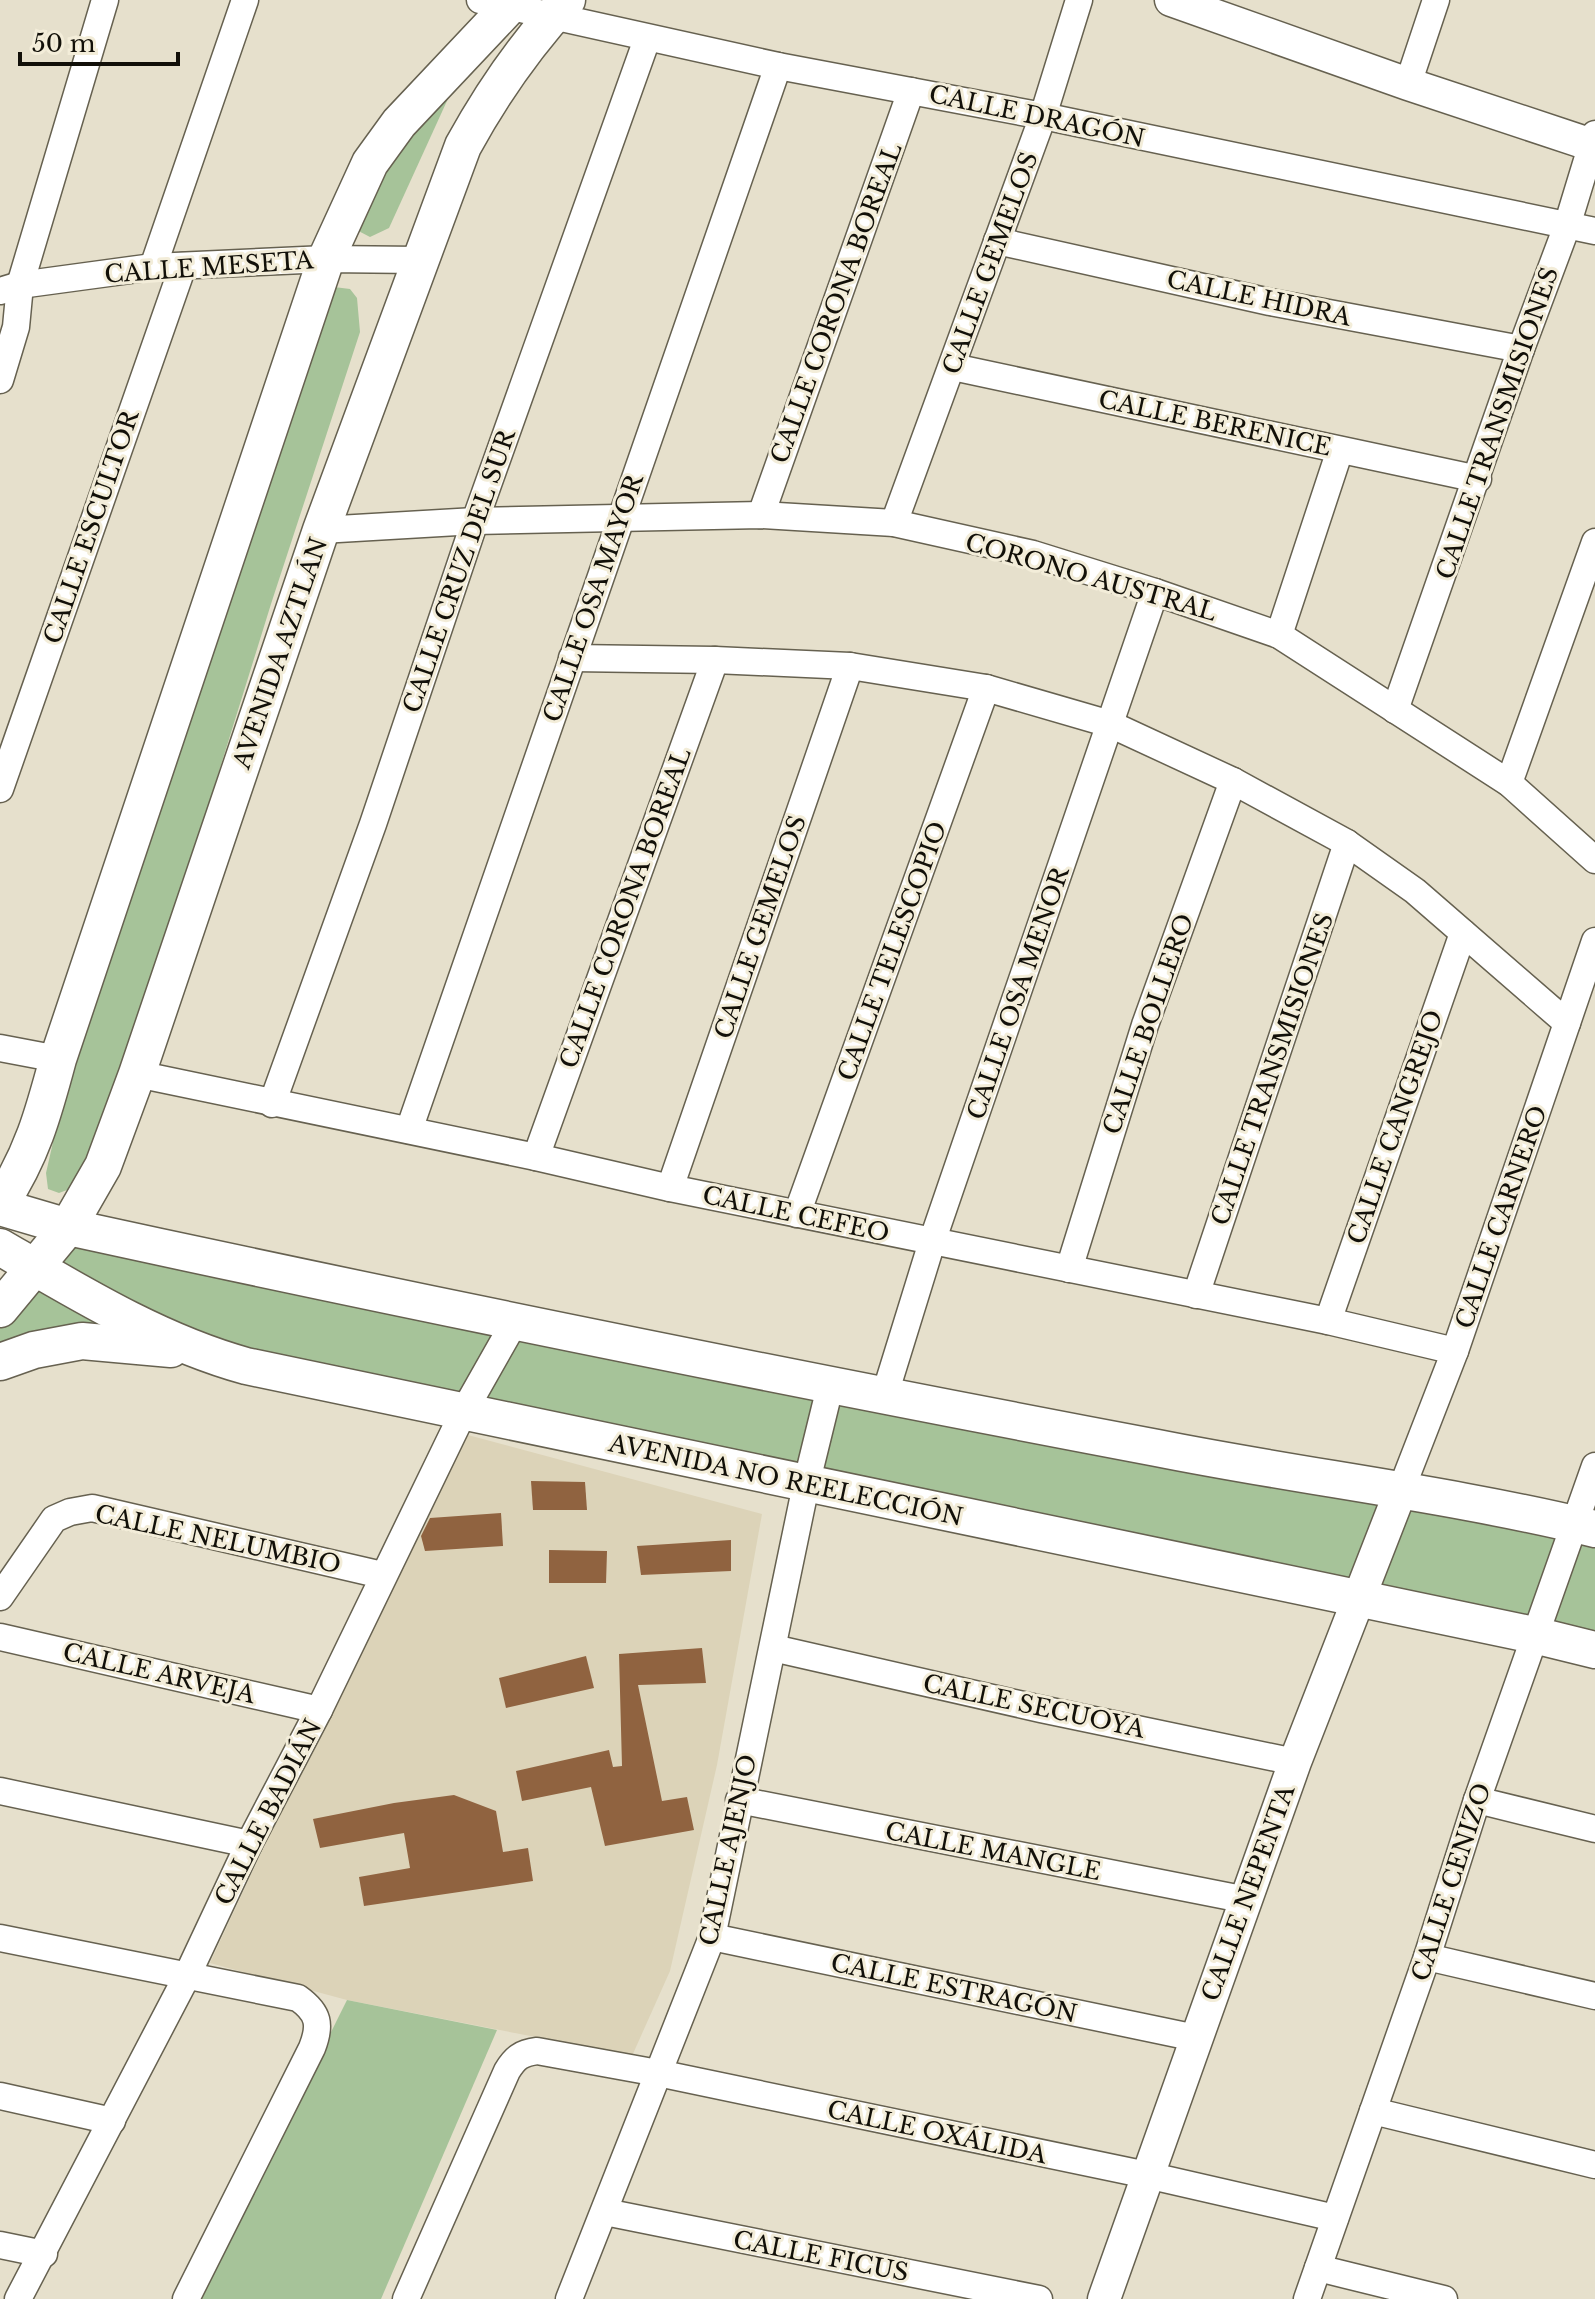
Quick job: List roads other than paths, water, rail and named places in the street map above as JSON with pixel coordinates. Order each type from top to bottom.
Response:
[{"type":"main road","points":[[501,2],[399,123],[370,163],[326,259],[58,1059],[36,1135],[22,1170],[0,1206],[68,1227],[514,1323],[1160,1449],[1401,1490],[1585,1527]]},
{"type":"main road","name":"AVENIDA AZTLÁN","points":[[0,1309],[68,1227],[103,1166],[321,530],[463,146],[482,112],[560,8]]},
{"type":"main road","name":"AVENIDA NO REELECCIÓN","points":[[0,1247],[202,1354],[246,1366],[1595,1650]]},
{"type":"main road","points":[[0,1362],[34,1350],[82,1341],[136,1344],[202,1354]]},
{"type":"street","points":[[0,380],[16,327],[10,288],[105,0]]},
{"type":"street","points":[[153,267],[245,0]]},
{"type":"street","name":"CALLE GEMELOS","points":[[894,523],[1043,116],[1079,0]]},
{"type":"street","points":[[1171,0],[1233,10],[1408,84],[1594,142]]},
{"type":"street","points":[[1408,84],[1436,0]]},
{"type":"street","name":"CALLE DRAGÓN","points":[[501,2],[560,8],[647,39],[1043,116],[1595,231]]},
{"type":"street","name":"CALLE CRUZ DEL SUR","points":[[272,1104],[647,39]]},
{"type":"street","name":"CALLE OSA MAYOR","points":[[409,1130],[778,66]]},
{"type":"street","name":"CALLE CORONA BOREAL","points":[[761,515],[911,91]]},
{"type":"street","name":"CALLE TRANSMISIONES","points":[[1395,710],[1594,142]]},
{"type":"street","name":"CALLE HIDRA","points":[[997,241],[1270,302],[1521,349]]},
{"type":"street","name":"CALLE MESETA","points":[[10,288],[153,267],[326,259],[419,260]]},
{"type":"street","name":"CALLE ESCULTOR","points":[[0,789],[183,266]]},
{"type":"street","name":"CALLE BERENICE","points":[[953,367],[1478,479]]},
{"type":"street","points":[[1279,635],[1340,450]]},
{"type":"street","name":"CORONO AUSTRAL","points":[[321,530],[475,521],[761,515],[894,523],[1033,554],[1279,635],[1509,783],[1595,860]]},
{"type":"street","points":[[1509,783],[1595,542]]},
{"type":"street","name":"CALLE OSA MENOR","points":[[885,1394],[932,1242],[1155,592]]},
{"type":"street","points":[[572,658],[850,666],[986,688],[1110,724],[1233,781],[1347,843],[1415,891],[1567,1023]]},
{"type":"street","name":"CALLE CORONA BOREAL","points":[[536,1157],[715,660]]},
{"type":"street","name":"CALLE GEMELOS","points":[[670,1188],[850,666]]},
{"type":"street","name":"CALLE TELESCOPIO","points":[[797,1214],[986,688]]},
{"type":"street","name":"CALLE BOLLERO","points":[[1069,1269],[1145,1025],[1233,781]]},
{"type":"street","name":"CALLE TRANSMISIONES","points":[[1196,1295],[1347,843]]},
{"type":"street","name":"CALLE CANGREJO","points":[[1328,1321],[1463,933]]},
{"type":"street","name":"CALLE CARNERO","points":[[1401,1490],[1455,1351],[1595,941]]},
{"type":"street","points":[[0,1048],[58,1059]]},
{"type":"street","name":"CALLE CEFEO","points":[[137,1074],[670,1188],[1328,1321],[1455,1351]]},
{"type":"street","name":"CALLE BADIÁN","points":[[18,2299],[187,1976],[249,1844],[319,1710],[463,1413],[514,1323]]},
{"type":"street","name":"CALLE AJENJO","points":[[569,2299],[712,1937],[806,1485],[831,1383]]},
{"type":"street","name":"CALLE CENIZO","points":[[1307,2299],[1427,1957],[1534,1635],[1585,1527],[1595,1466]]},
{"type":"street","name":"CALLE NEPENTA","points":[[1104,2299],[1295,1762],[1401,1490]]},
{"type":"street","name":"CALLE NELUMBIO","points":[[0,1597],[54,1519],[92,1508],[382,1575]]},
{"type":"street","name":"CALLE ARVEJA","points":[[0,1637],[319,1710]]},
{"type":"street","name":"CALLE SECUOYA","points":[[773,1648],[1041,1709],[1295,1762]]},
{"type":"street","points":[[0,1791],[249,1844]]},
{"type":"street","name":"CALLE MANGLE","points":[[739,1800],[1247,1900]]},
{"type":"street","points":[[1477,1800],[1595,1829]]},
{"type":"street","name":"CALLE ESTRAGÓN","points":[[712,1937],[1196,2038]]},
{"type":"street","points":[[0,1938],[298,1998],[310,2006],[318,2017],[319,2031],[312,2048],[186,2299]]},
{"type":"street","points":[[1427,1957],[1595,1996]]},
{"type":"street","name":"CALLE OXÁLIDA","points":[[406,2299],[507,2071],[515,2059],[524,2053],[537,2051],[658,2073],[1147,2175],[1335,2218]]},
{"type":"street","points":[[0,2096],[112,2121]]},
{"type":"street","points":[[1373,2111],[1595,2165]]},
{"type":"street","name":"CALLE FICUS","points":[[605,2212],[1039,2299]]},
{"type":"street","points":[[0,2245],[44,2254]]},
{"type":"street","points":[[1318,2268],[1444,2299]]}]
